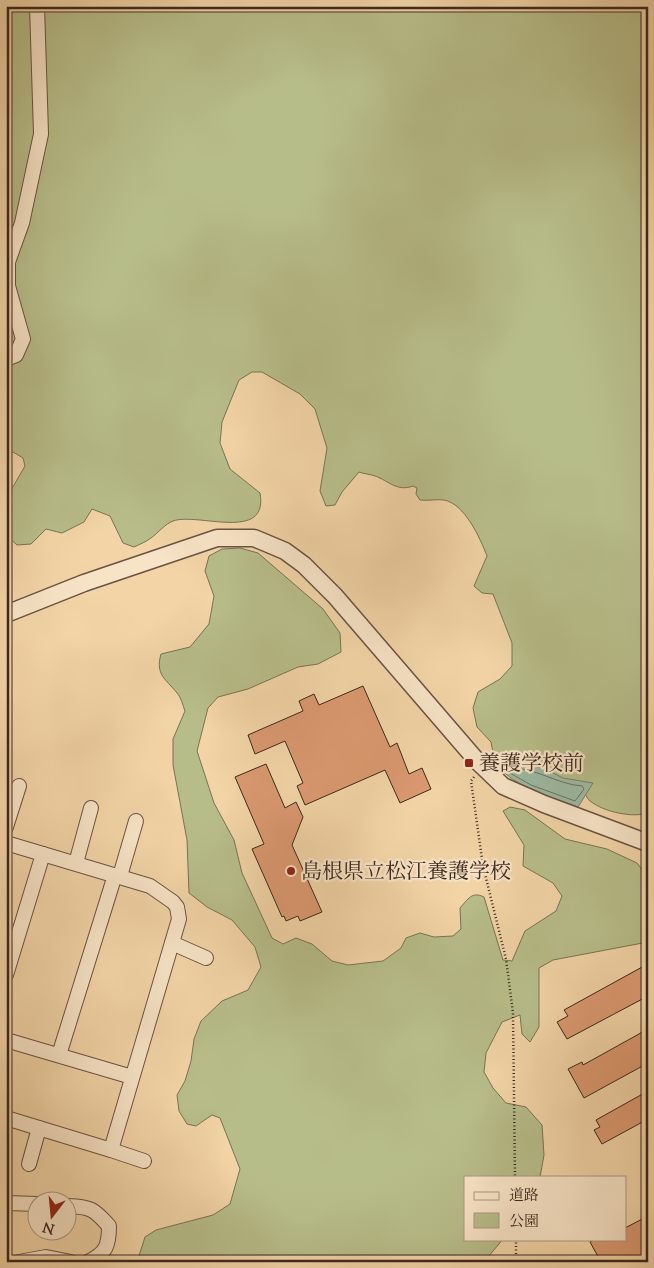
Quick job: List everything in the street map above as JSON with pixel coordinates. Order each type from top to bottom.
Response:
[{"type":"street","points":[[6,359],[16,355],[23,339],[8,286],[8,262],[22,222],[40,134],[37,6]]},
{"type":"street","points":[[6,614],[202,542],[217,538],[254,538],[285,551],[304,565],[335,596],[483,767],[503,786],[544,804],[648,843]]},
{"type":"street","points":[[6,827],[19,786]]},
{"type":"street","points":[[76,864],[91,808]]},
{"type":"street","points":[[59,1055],[136,821]]},
{"type":"street","points":[[6,843],[150,886],[177,907],[179,919],[111,1150]]},
{"type":"street","points":[[6,975],[43,854]]},
{"type":"street","points":[[172,943],[206,958]]},
{"type":"street","points":[[6,1040],[132,1077]]},
{"type":"street","points":[[6,1118],[144,1162]]},
{"type":"street","points":[[29,1164],[39,1128]]},
{"type":"street","points":[[6,1203],[28,1204]]},
{"type":"street","points":[[78,1206],[88,1207],[96,1211],[109,1226],[109,1242],[100,1256],[88,1262]]},
{"type":"street","points":[[19,1262],[46,1257],[71,1262]]},
{"type":"path","points":[[483,767],[471,781],[483,866],[506,959],[513,1013],[515,1176]]},
{"type":"path","points":[[516,1240],[516,1262]]},
{"type":"green space","points":[[6,6],[648,6],[648,813],[634,815],[610,811],[590,801],[581,788],[511,769],[494,758],[491,742],[477,727],[473,708],[478,692],[500,679],[512,666],[512,643],[493,594],[482,593],[474,586],[487,556],[471,523],[459,508],[452,503],[444,500],[420,500],[416,494],[417,488],[413,486],[398,487],[375,476],[359,472],[342,492],[335,505],[326,506],[320,491],[327,448],[315,409],[300,394],[262,372],[252,372],[239,380],[222,422],[220,443],[230,469],[260,493],[260,508],[254,517],[243,521],[229,522],[184,519],[173,521],[149,539],[134,547],[123,543],[110,516],[92,509],[84,522],[62,533],[46,529],[31,544],[17,545],[6,535],[6,499],[25,466],[23,458],[13,452],[6,458]]},
{"type":"green space","points":[[240,548],[258,553],[323,609],[340,633],[341,652],[318,664],[298,667],[248,689],[218,697],[208,708],[197,751],[214,803],[234,840],[242,873],[272,938],[283,944],[296,938],[312,944],[332,961],[348,965],[383,961],[401,948],[406,938],[420,933],[434,937],[453,936],[461,929],[460,908],[473,895],[480,895],[484,897],[503,960],[512,961],[525,931],[556,911],[562,896],[553,883],[523,866],[524,845],[503,811],[510,807],[525,810],[565,839],[607,849],[637,863],[648,877],[648,942],[553,960],[539,968],[539,1027],[530,1042],[522,1034],[520,1015],[502,1022],[486,1053],[484,1072],[493,1088],[506,1103],[526,1107],[542,1125],[544,1155],[540,1176],[464,1176],[464,1240],[502,1240],[484,1262],[137,1262],[145,1237],[156,1230],[213,1215],[230,1204],[240,1169],[220,1118],[212,1115],[196,1126],[187,1124],[179,1111],[177,1095],[185,1081],[191,1061],[194,1039],[201,1021],[222,1001],[248,990],[261,967],[255,947],[232,920],[207,907],[189,893],[187,840],[173,765],[173,739],[185,711],[180,697],[163,676],[159,667],[161,654],[190,647],[209,624],[214,596],[205,571],[209,556],[222,549]]},
{"type":"water","points":[[513,763],[543,768],[563,778],[593,783],[578,807],[524,786],[504,773],[496,764]]},
{"type":"building","name":"島根県立松江養護学校","points":[[363,686],[390,747],[397,743],[409,774],[422,768],[431,789],[400,803],[385,770],[305,805],[297,786],[303,783],[285,741],[255,754],[248,735],[303,711],[299,701],[314,694],[319,705]]},
{"type":"building","points":[[266,764],[285,808],[296,802],[303,817],[292,845],[322,912],[300,921],[298,916],[286,921],[284,916],[282,917],[252,849],[264,844],[235,777]]},
{"type":"building","points":[[644,966],[648,974],[648,996],[567,1039],[557,1022],[568,1016],[564,1010]]},
{"type":"building","points":[[648,1029],[648,1063],[584,1098],[568,1069],[582,1062],[583,1065]]},
{"type":"building","points":[[648,1091],[648,1119],[602,1144],[594,1130],[600,1127],[596,1120]]},
{"type":"building","points":[[648,1216],[648,1262],[601,1262],[590,1242],[593,1240],[626,1240],[626,1227]]},
{"type":"place","name":"養護学校前","points":[[469,763]]},
{"type":"place","name":"島根県立松江養護学校","points":[[291,871]]}]
